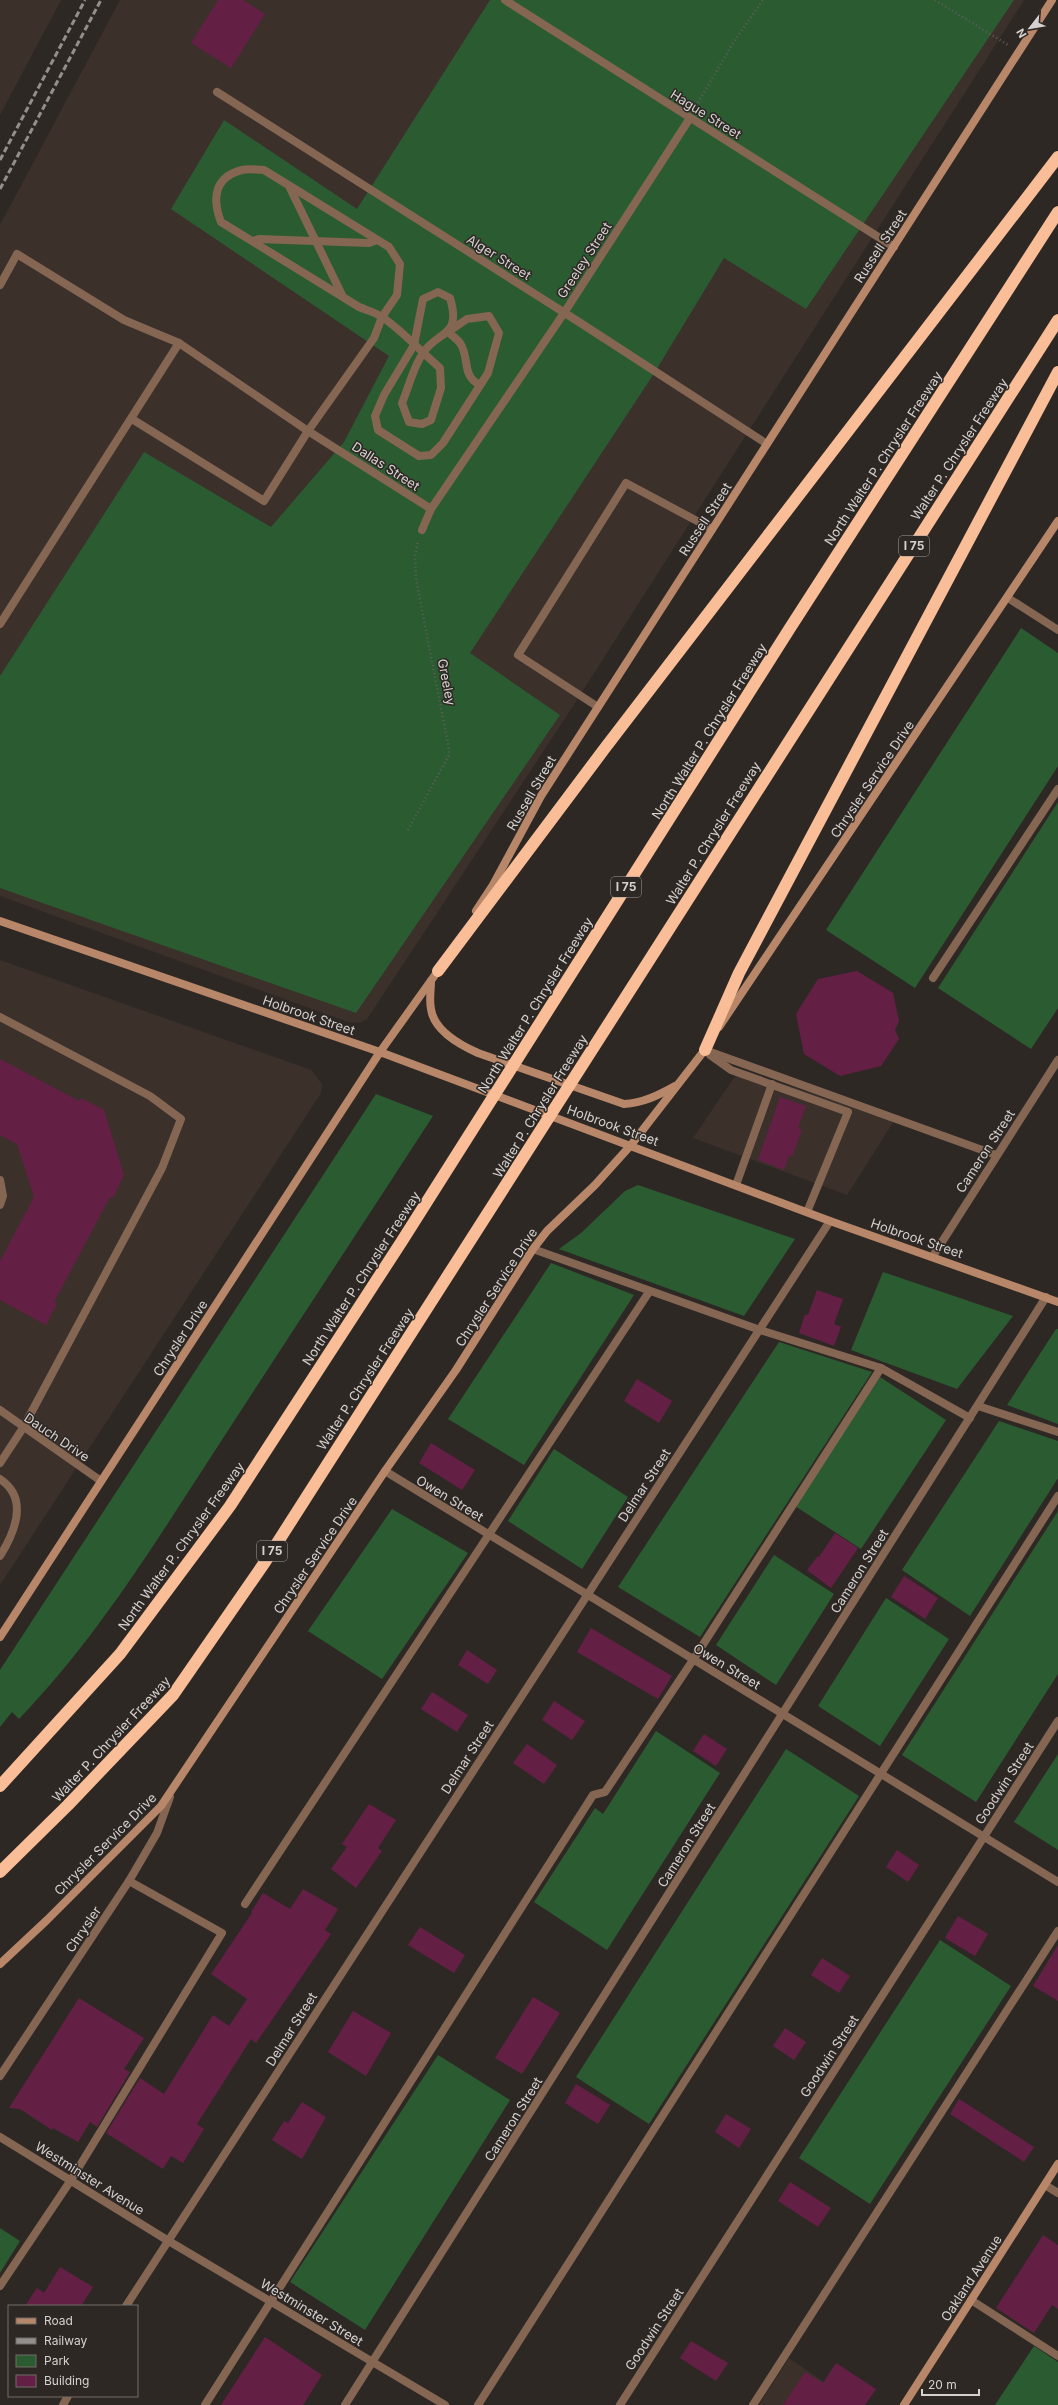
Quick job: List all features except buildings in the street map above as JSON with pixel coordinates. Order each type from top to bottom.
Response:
[{"type":"highway","points":[[434,976],[605,748],[1058,157]]},
{"type":"highway","name":"North Walter P. Chrysler Freeway","points":[[0,1786],[120,1654],[230,1506],[406,1235],[794,622],[1058,212]]},
{"type":"highway","name":"Walter P. Chrysler Freeway","points":[[0,1872],[68,1805],[173,1695],[265,1562],[1058,320]]},
{"type":"highway","points":[[702,1054],[739,973],[1058,372]]},
{"type":"street","name":"Hague Street","points":[[505,0],[894,247]]},
{"type":"street","name":"Russell Street","points":[[380,1052],[434,976],[493,885],[541,796],[1052,0]]},
{"type":"street","name":"Alger Street","points":[[217,92],[767,444]]},
{"type":"street","name":"Greeley Street","points":[[422,530],[431,509],[564,313],[690,118]]},
{"type":"street","points":[[132,419],[264,501],[308,431],[374,338],[382,317],[397,295],[400,264],[389,247],[264,170],[242,170],[225,178],[216,192],[215,207],[221,222],[342,295],[359,307],[382,317],[414,345],[423,353],[440,368],[441,388],[431,420],[422,424],[409,422],[402,403],[423,353],[448,332],[467,319],[489,316],[499,333],[488,373],[443,443],[431,455],[419,456],[378,430],[375,416],[384,395],[414,345],[423,299],[438,292],[450,298],[455,315],[448,332]]},
{"type":"street","points":[[289,186],[342,295]]},
{"type":"street","points":[[253,241],[259,239],[369,243],[377,240]]},
{"type":"street","name":"Dallas Street","points":[[0,285],[17,254],[124,320],[179,343],[308,431],[431,509]]},
{"type":"street","points":[[448,332],[460,344],[466,369],[472,381],[480,385]]},
{"type":"street","points":[[0,624],[179,343]]},
{"type":"street","points":[[598,707],[518,655],[626,483],[712,529]]},
{"type":"street","name":"Chrysler Service Drive","points":[[0,1964],[148,1819],[175,1788],[385,1471],[456,1370],[533,1249],[547,1231],[595,1185],[631,1145],[702,1054],[1008,598],[1058,520]]},
{"type":"street","points":[[1008,598],[1058,630]]},
{"type":"street","points":[[933,978],[1058,789]]},
{"type":"street","name":"Holbrook Street","points":[[0,921],[380,1052],[830,1221],[933,1256],[1058,1302]]},
{"type":"street","points":[[434,976],[431,1010],[443,1031],[456,1043],[478,1053],[624,1104],[636,1103],[662,1094],[680,1083]]},
{"type":"street","points":[[0,1017],[150,1096],[181,1119],[162,1168],[23,1428],[0,1463]]},
{"type":"street","name":"Chrysler Drive","points":[[0,1637],[380,1052]]},
{"type":"street","points":[[702,1054],[731,1070],[848,1112],[807,1212]]},
{"type":"street","points":[[702,1054],[996,1155]]},
{"type":"street","name":"Cameron Street","points":[[933,1256],[1058,1060]]},
{"type":"street","points":[[736,1185],[772,1084]]},
{"type":"street","points":[[0,1180],[3,1196],[0,1205]]},
{"type":"street","name":"Delmar Street","points":[[127,2305],[167,2240],[830,1221]]},
{"type":"street","points":[[533,1249],[649,1292],[760,1330],[881,1368],[970,1418]]},
{"type":"street","points":[[245,1904],[649,1292]]},
{"type":"street","name":"Cameron Street","points":[[345,2405],[373,2363],[1046,1297]]},
{"type":"street","points":[[205,2405],[593,1794],[605,1792],[693,1660],[881,1368]]},
{"type":"street","points":[[978,1406],[1058,1432]]},
{"type":"street","name":"Dauch Drive","points":[[0,1410],[23,1428],[101,1481]]},
{"type":"street","name":"Owen Street","points":[[385,1471],[489,1536],[1058,1882]]},
{"type":"street","points":[[0,1479],[12,1487],[16,1501],[17,1518],[0,1556]]},
{"type":"street","points":[[478,2405],[1058,1496]]},
{"type":"street","name":"Goodwin Street","points":[[620,2405],[1058,1721]]},
{"type":"street","name":"Chrysler","points":[[0,2076],[129,1881],[157,1833],[168,1802],[175,1788]]},
{"type":"street","points":[[0,2286],[71,2180],[222,1933],[129,1881]]},
{"type":"street","points":[[753,2405],[1058,1931]]},
{"type":"street","name":"Westminster Avenue","points":[[0,2137],[167,2240]]},
{"type":"street","name":"Oakland Avenue","points":[[904,2405],[1058,2164]]},
{"type":"street","points":[[1045,2185],[1058,2193]]},
{"type":"street","name":"Westminster Street","points":[[167,2240],[445,2405]]},
{"type":"street","points":[[971,2300],[1058,2356]]},
{"type":"path","points":[[690,118],[733,44],[763,0]]},
{"type":"path","points":[[935,0],[1019,52]]},
{"type":"path","name":"Greeley","points":[[408,830],[449,755],[450,749],[416,579],[415,555],[422,530]]},
{"type":"shaded area","points":[[0,0],[61,0],[0,115]]},
{"type":"shaded area","points":[[120,0],[1024,0],[564,720],[367,1019],[359,1023],[348,1022],[0,896],[0,225]]},
{"type":"shaded area","points":[[0,960],[311,1070],[322,1084],[321,1093],[0,1585]]},
{"type":"shaded area","points":[[740,1069],[894,1121],[847,1195],[693,1138]]},
{"type":"shaded area","points":[[789,2358],[857,2405],[759,2405]]},
{"type":"green space","points":[[490,0],[1014,0],[806,309],[724,258],[655,372],[470,653],[560,715],[356,1013],[0,888],[0,676],[144,452],[271,527],[344,442],[389,356],[171,209],[224,120],[357,209]]},
{"type":"green space","points":[[1021,628],[1058,653],[1058,766],[915,988],[826,930]]},
{"type":"green space","points":[[1058,802],[1058,1008],[1031,1049],[938,988]]},
{"type":"green space","points":[[376,1094],[433,1116],[170,1519],[100,1623],[47,1688],[19,1719],[12,1712],[0,1727],[0,1670]]},
{"type":"green space","points":[[638,1185],[795,1239],[744,1316],[559,1249],[581,1233],[625,1191]]},
{"type":"green space","points":[[551,1263],[634,1295],[524,1465],[448,1419]]},
{"type":"green space","points":[[883,1272],[1013,1316],[957,1389],[851,1350]]},
{"type":"green space","points":[[1056,1329],[1058,1329],[1058,1424],[1007,1405]]},
{"type":"green space","points":[[779,1342],[872,1372],[700,1637],[618,1587]]},
{"type":"green space","points":[[880,1377],[946,1420],[861,1549],[795,1506]]},
{"type":"green space","points":[[999,1421],[1058,1441],[1058,1478],[970,1616],[902,1570]]},
{"type":"green space","points":[[554,1449],[628,1497],[582,1569],[508,1521]]},
{"type":"green space","points":[[392,1509],[468,1553],[382,1679],[308,1631]]},
{"type":"green space","points":[[1058,1511],[1058,1674],[976,1802],[902,1755]]},
{"type":"green space","points":[[774,1555],[834,1594],[776,1685],[716,1645]]},
{"type":"green space","points":[[886,1598],[949,1639],[880,1746],[818,1706]]},
{"type":"green space","points":[[656,1731],[720,1773],[607,1950],[534,1902],[595,1808],[603,1814]]},
{"type":"green space","points":[[786,1749],[859,1796],[649,2124],[576,2077]]},
{"type":"green space","points":[[1058,1754],[1058,1850],[1014,1822]]},
{"type":"green space","points":[[940,1940],[1011,1986],[870,2204],[799,2158]]},
{"type":"green space","points":[[438,2055],[510,2100],[365,2330],[290,2282]]},
{"type":"green space","points":[[0,2228],[20,2241],[0,2273]]},
{"type":"green space","points":[[1034,2346],[1058,2362],[1058,2405],[995,2405]]},
{"type":"railway","points":[[0,160],[85,0]]},
{"type":"railway","points":[[0,189],[101,0]]}]
